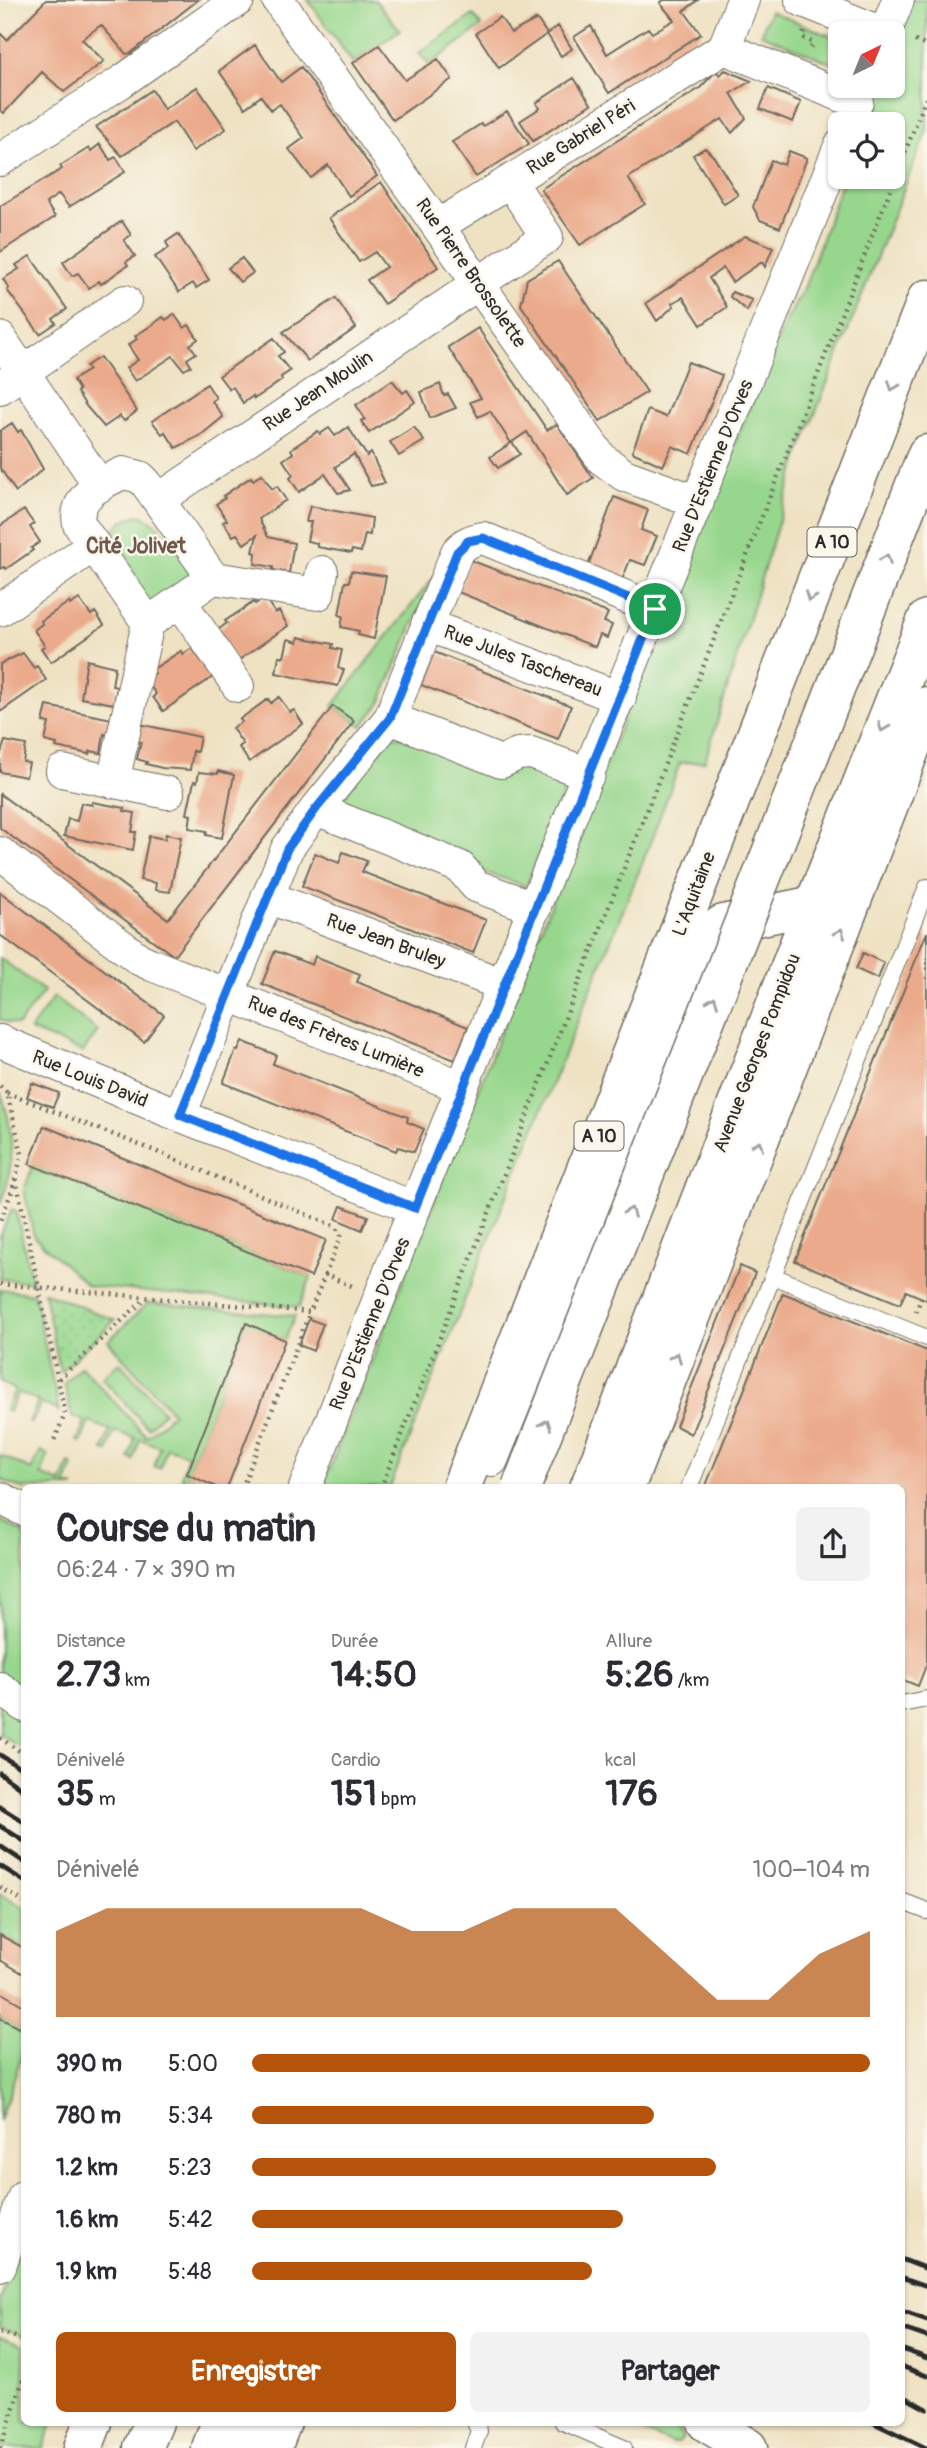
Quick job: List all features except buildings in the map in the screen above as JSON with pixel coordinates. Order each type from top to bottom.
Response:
[{"type":"main road","name":"L'Aquitaine","points":[[463,1484],[927,299]]},
{"type":"main road","name":"A 10","points":[[524,1484],[927,454]]},
{"type":"main road","name":"Avenue Georges Pompidou","points":[[626,1484],[636,1415],[814,905],[927,619]]},
{"type":"main road","name":"Avenue Georges Pompidou","points":[[592,1484],[636,1415],[927,706]]},
{"type":"main road","points":[[703,939],[723,924],[814,905]]},
{"type":"main road","points":[[83,2448],[91,2426]]},
{"type":"main road","points":[[143,2448],[152,2426]]},
{"type":"main road","points":[[211,2448],[220,2426]]},
{"type":"main road","points":[[247,2448],[256,2426]]},
{"type":"main road","points":[[271,2448],[280,2426]]},
{"type":"main road","points":[[712,2426],[746,2448]]},
{"type":"street","points":[[0,160],[121,82],[238,0]]},
{"type":"street","name":"Rue Pierre Brossolette","points":[[278,0],[608,465],[624,475],[698,502]]},
{"type":"street","points":[[743,0],[724,48],[857,104]]},
{"type":"street","points":[[889,21],[898,0]]},
{"type":"street","points":[[807,3],[853,21]]},
{"type":"street","name":"Rue Gabriel Péri","points":[[438,226],[724,48]]},
{"type":"street","name":"Rue D'Estienne D'Orves","points":[[307,1484],[462,1087],[828,176]]},
{"type":"street","name":"Rue Jean Moulin","points":[[158,499],[547,237],[510,181]]},
{"type":"street","points":[[12,380],[125,301]]},
{"type":"street","points":[[0,338],[12,380],[100,486]]},
{"type":"street","points":[[148,623],[79,524],[77,515],[82,501],[100,486],[123,473],[140,477],[213,578]]},
{"type":"street","points":[[180,1115],[287,849],[390,718],[457,552],[468,541],[483,538],[655,609]]},
{"type":"street","points":[[0,610],[94,545]]},
{"type":"street","points":[[113,782],[148,623],[213,578],[318,593]]},
{"type":"street","points":[[180,601],[238,686]]},
{"type":"street","name":"Rue Jules Taschereau","points":[[427,625],[620,698]]},
{"type":"street","points":[[390,718],[501,762],[518,754],[531,753],[589,774]]},
{"type":"street","points":[[62,771],[169,793]]},
{"type":"street","points":[[316,809],[460,867],[476,887],[535,908]]},
{"type":"street","name":"Rue des Frères Lumière","points":[[0,853],[139,959],[462,1087]]},
{"type":"street","name":"Rue Jean Bruley","points":[[267,897],[504,985]]},
{"type":"street","points":[[483,1484],[703,939]]},
{"type":"street","name":"Rue Louis David","points":[[0,1041],[415,1208]]},
{"type":"street","points":[[0,1498],[21,1508]]},
{"type":"street","points":[[0,1688],[21,1704]]},
{"type":"street","points":[[0,2266],[21,2205]]},
{"type":"lane","points":[[691,1484],[927,887]]},
{"type":"lane","points":[[773,1276],[927,1338]]},
{"type":"lane","points":[[905,1703],[927,1699]]},
{"type":"lane","points":[[905,1903],[927,1911]]},
{"type":"lane","points":[[473,2448],[477,2426]]},
{"type":"lane","points":[[572,2426],[624,2448]]},
{"type":"path","points":[[799,79],[813,43],[802,37],[807,3]]},
{"type":"path","points":[[383,1484],[927,96]]},
{"type":"path","points":[[0,1086],[6,1093],[22,1154],[0,1221]]},
{"type":"path","points":[[6,1093],[155,1151],[336,1227],[341,1236],[245,1484]]},
{"type":"path","points":[[16,1179],[65,1414],[53,1443]]},
{"type":"path","points":[[325,1275],[380,1297]]},
{"type":"path","points":[[0,1284],[310,1312]]},
{"type":"path","points":[[58,1380],[145,1299]]},
{"type":"path","points":[[0,1738],[21,1752]]},
{"type":"path","points":[[0,1886],[21,1900]]},
{"type":"path","points":[[0,2332],[21,2339]]},
{"type":"path","points":[[0,2448],[21,2386]]},
{"type":"green space","points":[[308,0],[375,0],[400,30],[353,63]]},
{"type":"green space","points":[[910,0],[927,0],[927,130],[905,186],[905,112],[866,112],[872,98],[905,98],[905,21],[902,21]]},
{"type":"green space","points":[[770,11],[828,35],[828,62],[761,34]]},
{"type":"green space","points":[[473,15],[482,26],[429,65],[419,53]]},
{"type":"green space","points":[[840,189],[904,189],[800,452],[705,761],[680,763],[644,859],[391,1484],[324,1484],[665,613],[782,329],[805,286]]},
{"type":"green space","points":[[139,515],[156,524],[194,577],[150,607],[112,548],[113,535],[118,526]]},
{"type":"green space","points":[[432,579],[379,706],[362,726],[333,706]]},
{"type":"green space","points":[[393,735],[530,769],[567,784],[526,886],[481,871],[342,805],[342,798]]},
{"type":"green space","points":[[0,958],[44,991],[18,1025],[0,1020]]},
{"type":"green space","points":[[54,997],[98,1031],[83,1052],[30,1030]]},
{"type":"green space","points":[[0,1092],[11,1134],[11,1163],[0,1204]]},
{"type":"green space","points":[[33,1165],[311,1277],[299,1307],[88,1286],[34,1237],[24,1190]]},
{"type":"green space","points":[[12,1209],[16,1211],[32,1282],[0,1279],[0,1236]]},
{"type":"green space","points":[[0,1289],[34,1294],[59,1411],[41,1403],[32,1423],[29,1422],[38,1401],[18,1392],[9,1412],[5,1410],[15,1390],[0,1382]]},
{"type":"green space","points":[[44,1292],[115,1320],[60,1372]]},
{"type":"green space","points":[[148,1303],[295,1316],[285,1340],[246,1324],[187,1474],[211,1484],[195,1484],[181,1476],[188,1455],[167,1447],[160,1468],[154,1467],[160,1447],[140,1439],[133,1460],[129,1458],[135,1438],[114,1431],[108,1451],[103,1450],[110,1430],[89,1422],[81,1442],[77,1441],[85,1421],[72,1416],[64,1383],[81,1366],[147,1437],[173,1413],[108,1341]]},
{"type":"green space","points":[[119,1362],[164,1412],[148,1428],[102,1378]]},
{"type":"green space","points":[[41,1451],[48,1455],[41,1475],[61,1483],[69,1463],[73,1465],[66,1484],[21,1484],[21,1489],[0,1479],[0,1455],[31,1470]]},
{"type":"green space","points":[[0,1520],[21,1531],[21,1696],[0,1681]]},
{"type":"green space","points":[[0,1701],[21,1716],[21,1745],[16,1745],[0,1734]]},
{"type":"green space","points":[[0,1894],[21,1906],[21,1946],[0,1935]]},
{"type":"green space","points":[[0,2018],[21,2028],[21,2057],[0,2121]]},
{"type":"green space","points":[[21,2241],[21,2335],[0,2327],[0,2302]]},
{"type":"green space","points":[[0,2337],[21,2345],[21,2426],[51,2426],[43,2448],[0,2448]]},
{"type":"green space","points":[[630,2426],[672,2426],[683,2438],[678,2443],[671,2443]]},
{"type":"railway","points":[[0,1755],[21,1768]]},
{"type":"railway","points":[[0,1773],[21,1788]]},
{"type":"railway","points":[[0,1807],[21,1820]]},
{"type":"railway","points":[[0,1826],[21,1839]]},
{"type":"railway","points":[[0,1846],[21,1860]]},
{"type":"railway","points":[[0,1866],[21,1879]]},
{"type":"railway","points":[[905,2261],[927,2269]]},
{"type":"railway","points":[[905,2278],[927,2286]]},
{"type":"railway","points":[[905,2312],[927,2320]]},
{"type":"railway","points":[[905,2329],[927,2337]]},
{"type":"railway","points":[[905,2350],[927,2358]]},
{"type":"railway","points":[[905,2368],[927,2376]]},
{"type":"railway","points":[[905,2397],[927,2409]]},
{"type":"railway","points":[[880,2426],[926,2448]]},
{"type":"district","name":"Cité Jolivet","points":[[136,546]]},
{"type":"route","points":[[483,538],[655,609],[415,1208],[180,1115],[281,860],[293,837],[390,718],[457,552],[462,546],[468,541],[483,538]]}]
